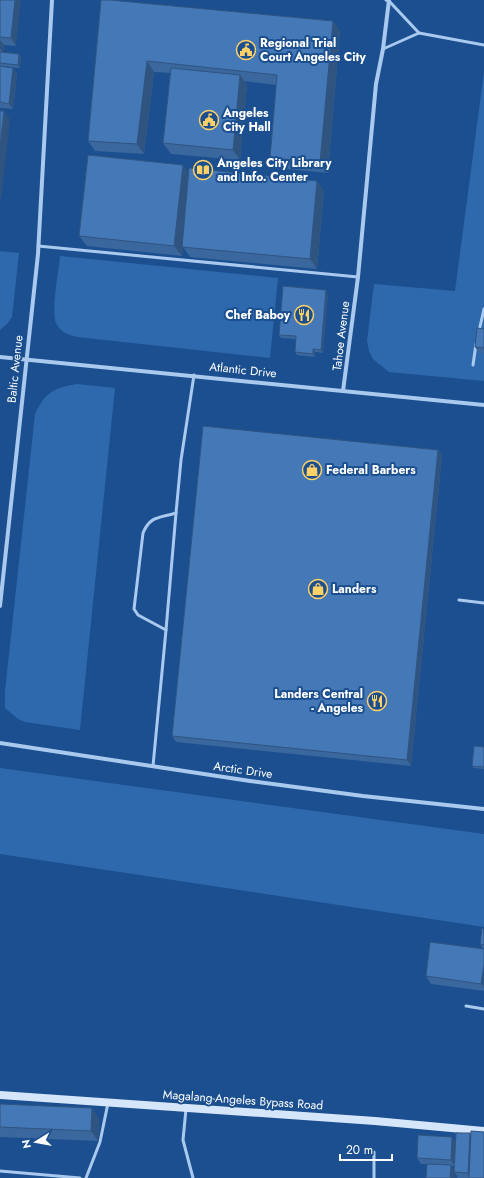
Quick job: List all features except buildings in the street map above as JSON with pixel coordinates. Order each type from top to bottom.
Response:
[{"type":"street","name":"Baltic Avenue","points":[[0,606],[38,254],[52,0]]},
{"type":"street","name":"Tahoe Avenue","points":[[343,391],[358,277],[376,84],[383,49],[388,0]]},
{"type":"street","name":"Atlantic Drive","points":[[0,357],[194,375],[484,405]]},
{"type":"street","name":"Arctic Drive","points":[[0,743],[360,796],[484,809]]},
{"type":"street","name":"Magalang-Angeles Bypass Road","points":[[0,1095],[375,1121],[484,1131]]},
{"type":"lane","points":[[388,0],[419,33]]},
{"type":"lane","points":[[383,49],[419,33],[484,45]]},
{"type":"lane","points":[[38,246],[358,277]]},
{"type":"lane","points":[[473,365],[484,309]]},
{"type":"lane","points":[[154,766],[181,460],[194,375]]},
{"type":"lane","points":[[166,630],[138,615],[134,609],[143,534],[146,526],[151,520],[176,513]]},
{"type":"lane","points":[[459,600],[484,603]]},
{"type":"lane","points":[[466,1006],[484,1009]]},
{"type":"lane","points":[[86,1178],[100,1142],[108,1103]]},
{"type":"lane","points":[[186,1108],[183,1140],[193,1178]]},
{"type":"lane","points":[[374,1152],[374,1178]]},
{"type":"lane","points":[[0,1171],[80,1178]]},
{"type":"shaded area","points":[[484,72],[484,381],[389,372],[373,359],[369,351],[367,341],[374,284],[455,291]]},
{"type":"shaded area","points":[[0,251],[19,253],[12,317],[0,330]]},
{"type":"shaded area","points":[[60,256],[278,278],[270,358],[77,337],[66,333],[57,325],[54,312]]},
{"type":"shaded area","points":[[77,384],[115,388],[80,730],[25,722],[18,719],[5,708],[5,691],[35,414],[51,392],[62,387]]},
{"type":"shaded area","points":[[0,768],[484,834],[484,927],[0,854]]},
{"type":"place","name":"Regional Trial Court Angeles City","points":[[246,50]]},
{"type":"place","name":"Angeles City Hall","points":[[209,120]]},
{"type":"place","name":"Angeles City Library and Info. Center","points":[[203,170]]},
{"type":"place","name":"Chef Baboy","points":[[304,315]]},
{"type":"place","name":"Federal Barbers","points":[[312,470]]},
{"type":"place","name":"Landers","points":[[318,589]]},
{"type":"place","name":"Landers Central - Angeles","points":[[377,701]]}]
